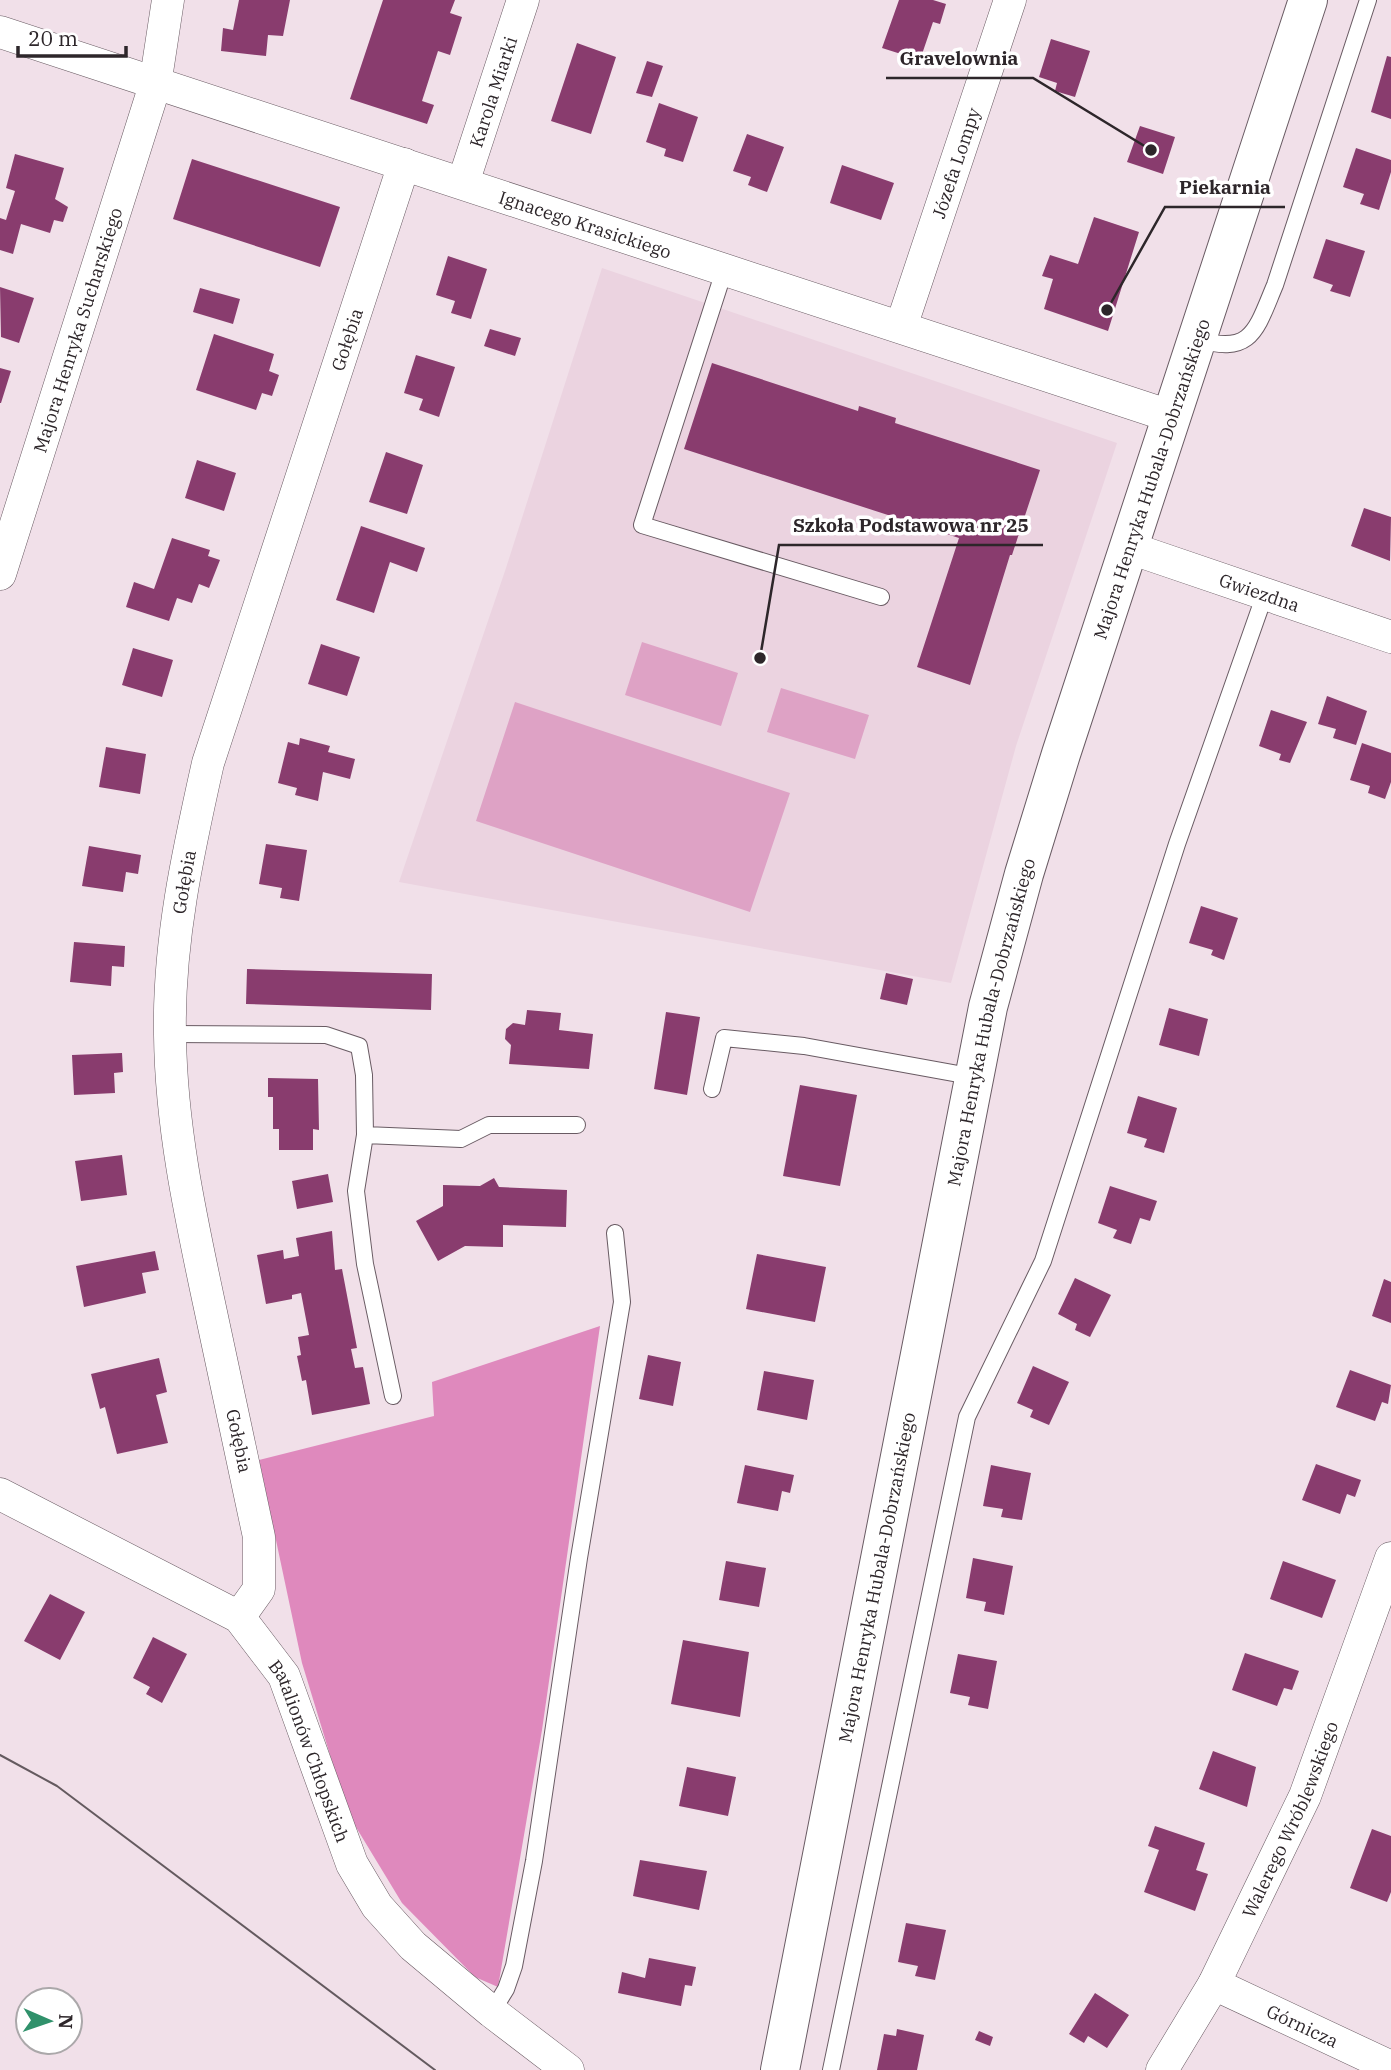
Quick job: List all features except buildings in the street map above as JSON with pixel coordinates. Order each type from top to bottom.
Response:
[{"type":"street","name":"Majora Henryka Sucharskiego","points":[[0,574],[155,85],[168,0]]},
{"type":"street","name":"Karola Miarki","points":[[463,183],[523,0]]},
{"type":"street","name":"Józefa Lompy","points":[[901,327],[1010,0]]},
{"type":"street","name":"Majora Henryka Hubala-Dobrzańskiego","points":[[780,2070],[988,1007],[1024,874],[1127,547],[1308,0]]},
{"type":"street","name":"Ignacego Krasickiego","points":[[0,32],[1171,416]]},
{"type":"street","name":"Gołębia","points":[[239,1617],[259,1589],[259,1536],[191,1219],[174,1115],[170,1034],[174,948],[185,863],[208,763],[404,164]]},
{"type":"street","name":"Gwiezdna","points":[[1127,547],[1391,637]]},
{"type":"street","name":"Batalionów Chłopskich","points":[[0,1494],[239,1617],[284,1676],[352,1864],[377,1906],[413,1945],[492,2012],[568,2070]]},
{"type":"street","name":"Walerego Wróblewskiego","points":[[1162,2070],[1214,1984],[1305,1796],[1391,1558]]},
{"type":"street","name":"Górnicza","points":[[1214,1984],[1391,2067]]},
{"type":"lane","points":[[1197,339],[1221,346],[1234,346],[1245,340],[1261,317],[1275,285],[1368,0]]},
{"type":"lane","points":[[724,268],[642,524],[881,597]]},
{"type":"lane","points":[[831,2070],[967,1417],[1043,1261],[1177,844],[1265,594]]},
{"type":"lane","points":[[170,1034],[326,1035],[359,1046],[364,1075],[365,1135],[356,1191],[365,1264],[393,1396]]},
{"type":"lane","points":[[712,1089],[724,1038],[804,1046],[975,1077]]},
{"type":"lane","points":[[365,1135],[461,1139],[489,1125],[577,1125]]},
{"type":"lane","points":[[492,2012],[506,1989],[514,1966],[534,1861],[579,1558],[622,1302],[615,1233]]},
{"type":"shaded area","points":[[602,268],[1117,443],[1016,746],[951,983],[399,882],[505,571]]},
{"type":"shaded area","points":[[642,642],[738,673],[721,726],[625,695]]},
{"type":"shaded area","points":[[781,688],[869,715],[855,759],[767,732]]},
{"type":"shaded area","points":[[515,702],[790,793],[750,912],[476,821]]},
{"type":"shaded area","points":[[600,1326],[542,1730],[498,1987],[475,1977],[402,1903],[348,1814],[302,1663],[259,1460],[434,1416],[432,1382]]},
{"type":"tram line","points":[[0,1755],[57,1786],[435,2070]]},
{"type":"place","name":"Gravelownia","points":[[1151,150]]},
{"type":"place","name":"Piekarnia","points":[[1107,310]]},
{"type":"place","name":"Szkoła Podstawowa nr 25","points":[[760,658]]}]
